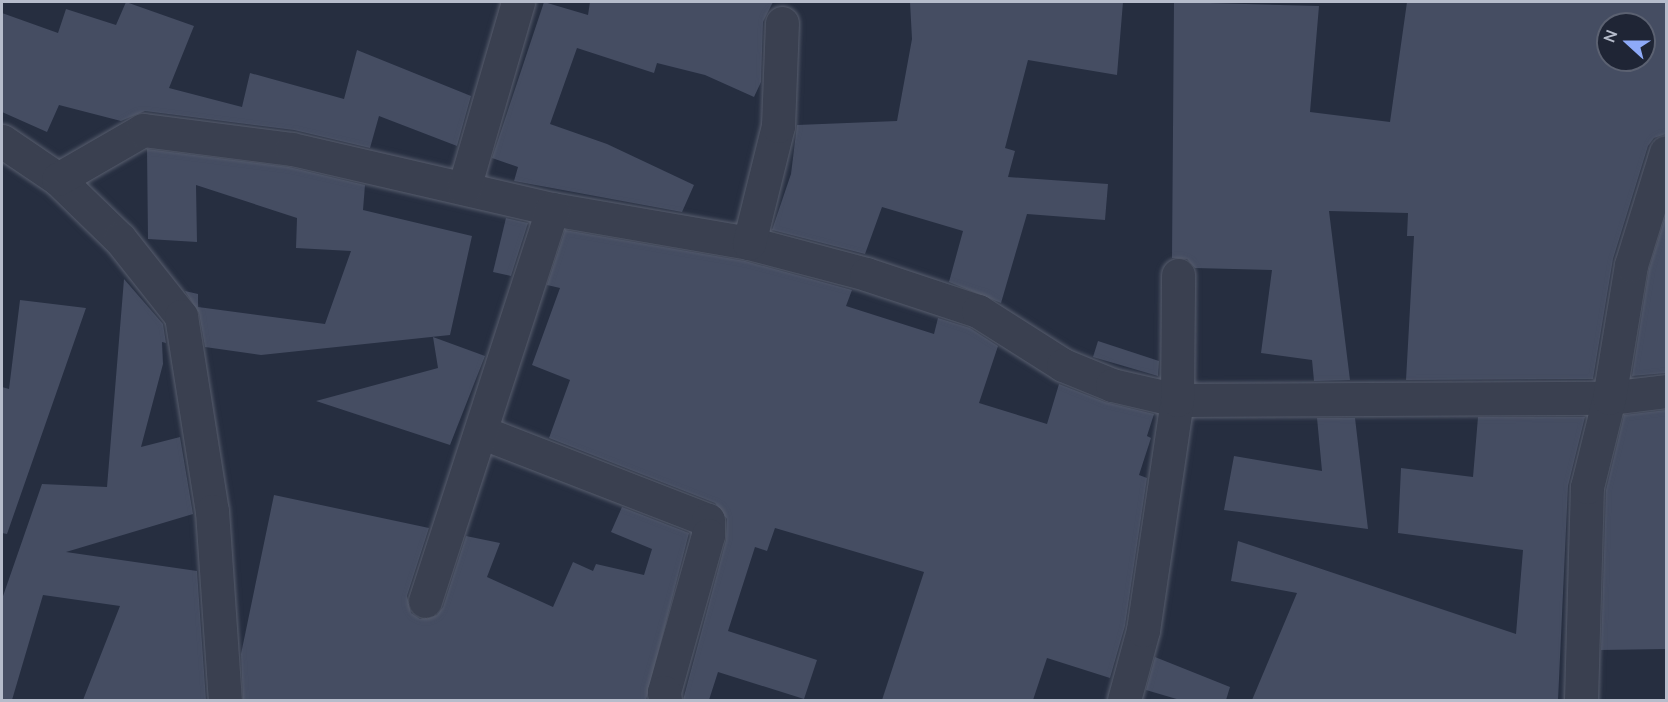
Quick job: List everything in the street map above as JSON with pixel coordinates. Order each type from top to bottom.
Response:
[{"type":"street","points":[[464,188],[518,2]]},
{"type":"street","points":[[749,243],[778,126],[782,23]]},
{"type":"street","points":[[58,179],[143,130],[292,149],[552,208],[749,243],[866,274],[978,311],[1063,365],[1113,385],[1177,400],[1609,398],[1666,391]]},
{"type":"street","points":[[2,141],[58,179],[120,239],[181,316],[212,511],[225,700]]},
{"type":"street","points":[[1581,700],[1587,487],[1609,398],[1631,265],[1666,152]]},
{"type":"street","points":[[425,601],[552,208]]},
{"type":"street","points":[[1124,700],[1143,630],[1177,400],[1178,275]]},
{"type":"street","points":[[480,432],[708,520],[708,535],[664,692],[665,700]]},
{"type":"building","points":[[126,2],[194,26],[169,88],[242,107],[250,73],[344,99],[357,50],[471,96],[457,146],[379,116],[370,148],[294,130],[145,111],[121,121],[59,105],[47,132],[2,112],[2,13],[58,33],[66,9],[116,25]]},
{"type":"building","points":[[544,2],[588,15],[590,2],[773,2],[763,22],[761,82],[754,97],[705,75],[657,63],[654,73],[577,48],[550,124],[607,144],[694,185],[682,212],[514,181],[518,167],[492,158]]},
{"type":"building","points":[[910,2],[1123,2],[1117,75],[1028,60],[1005,148],[1015,151],[1008,177],[1108,184],[1105,220],[1027,214],[1001,303],[949,282],[963,231],[882,207],[865,254],[772,230],[791,174],[797,125],[897,121],[912,39]]},
{"type":"building","points":[[1174,2],[1319,6],[1310,112],[1390,122],[1407,2],[1666,2],[1666,134],[1654,138],[1648,146],[1613,259],[1593,379],[1406,380],[1414,236],[1407,236],[1408,213],[1329,211],[1350,380],[1314,381],[1312,360],[1261,353],[1272,270],[1195,268],[1187,259],[1172,258]]},
{"type":"building","points":[[147,149],[289,167],[365,185],[363,210],[472,236],[450,335],[261,355],[205,347],[199,313],[185,291],[198,294],[198,307],[325,324],[351,251],[296,248],[297,218],[196,185],[197,242],[148,239]]},
{"type":"building","points":[[1666,214],[1666,373],[1632,376],[1649,269]]},
{"type":"building","points":[[506,218],[528,223],[511,276],[493,272]]},
{"type":"building","points":[[565,230],[745,261],[852,290],[846,306],[934,334],[938,318],[970,328],[998,346],[979,403],[1047,424],[1059,384],[1105,402],[1154,414],[1147,436],[1151,438],[1139,475],[1147,478],[1125,626],[1110,678],[1047,658],[1033,700],[882,700],[924,572],[775,528],[767,551],[755,547],[728,631],[817,660],[804,699],[718,672],[709,700],[683,700],[726,540],[727,519],[715,503],[549,438],[570,380],[532,365],[560,288],[547,285]]},
{"type":"building","points":[[124,279],[163,324],[166,343],[162,342],[163,364],[141,447],[180,437],[193,514],[66,552],[197,571],[206,700],[83,700],[120,606],[43,595],[12,700],[2,699],[2,599],[42,484],[107,487]]},
{"type":"building","points":[[20,300],[86,308],[7,534],[2,533],[2,387],[9,389]]},
{"type":"building","points":[[433,337],[485,356],[450,445],[316,401],[438,368]]},
{"type":"building","points":[[1098,341],[1159,361],[1158,376],[1093,357]]},
{"type":"building","points":[[1666,410],[1666,649],[1601,650],[1606,490],[1624,415]]},
{"type":"building","points":[[1478,417],[1585,417],[1568,486],[1558,700],[1252,700],[1297,593],[1231,581],[1238,541],[1516,634],[1523,550],[1398,533],[1401,468],[1473,477]]},
{"type":"building","points":[[1317,418],[1355,418],[1368,529],[1224,510],[1234,456],[1322,471]]},
{"type":"building","points":[[274,495],[429,528],[407,596],[411,613],[420,619],[437,615],[443,607],[466,536],[500,543],[487,577],[553,607],[573,562],[593,571],[596,564],[644,575],[652,549],[611,532],[622,507],[689,533],[646,700],[243,700],[241,654]]},
{"type":"building","points":[[1155,657],[1230,687],[1226,700],[1180,700],[1146,690]]}]
